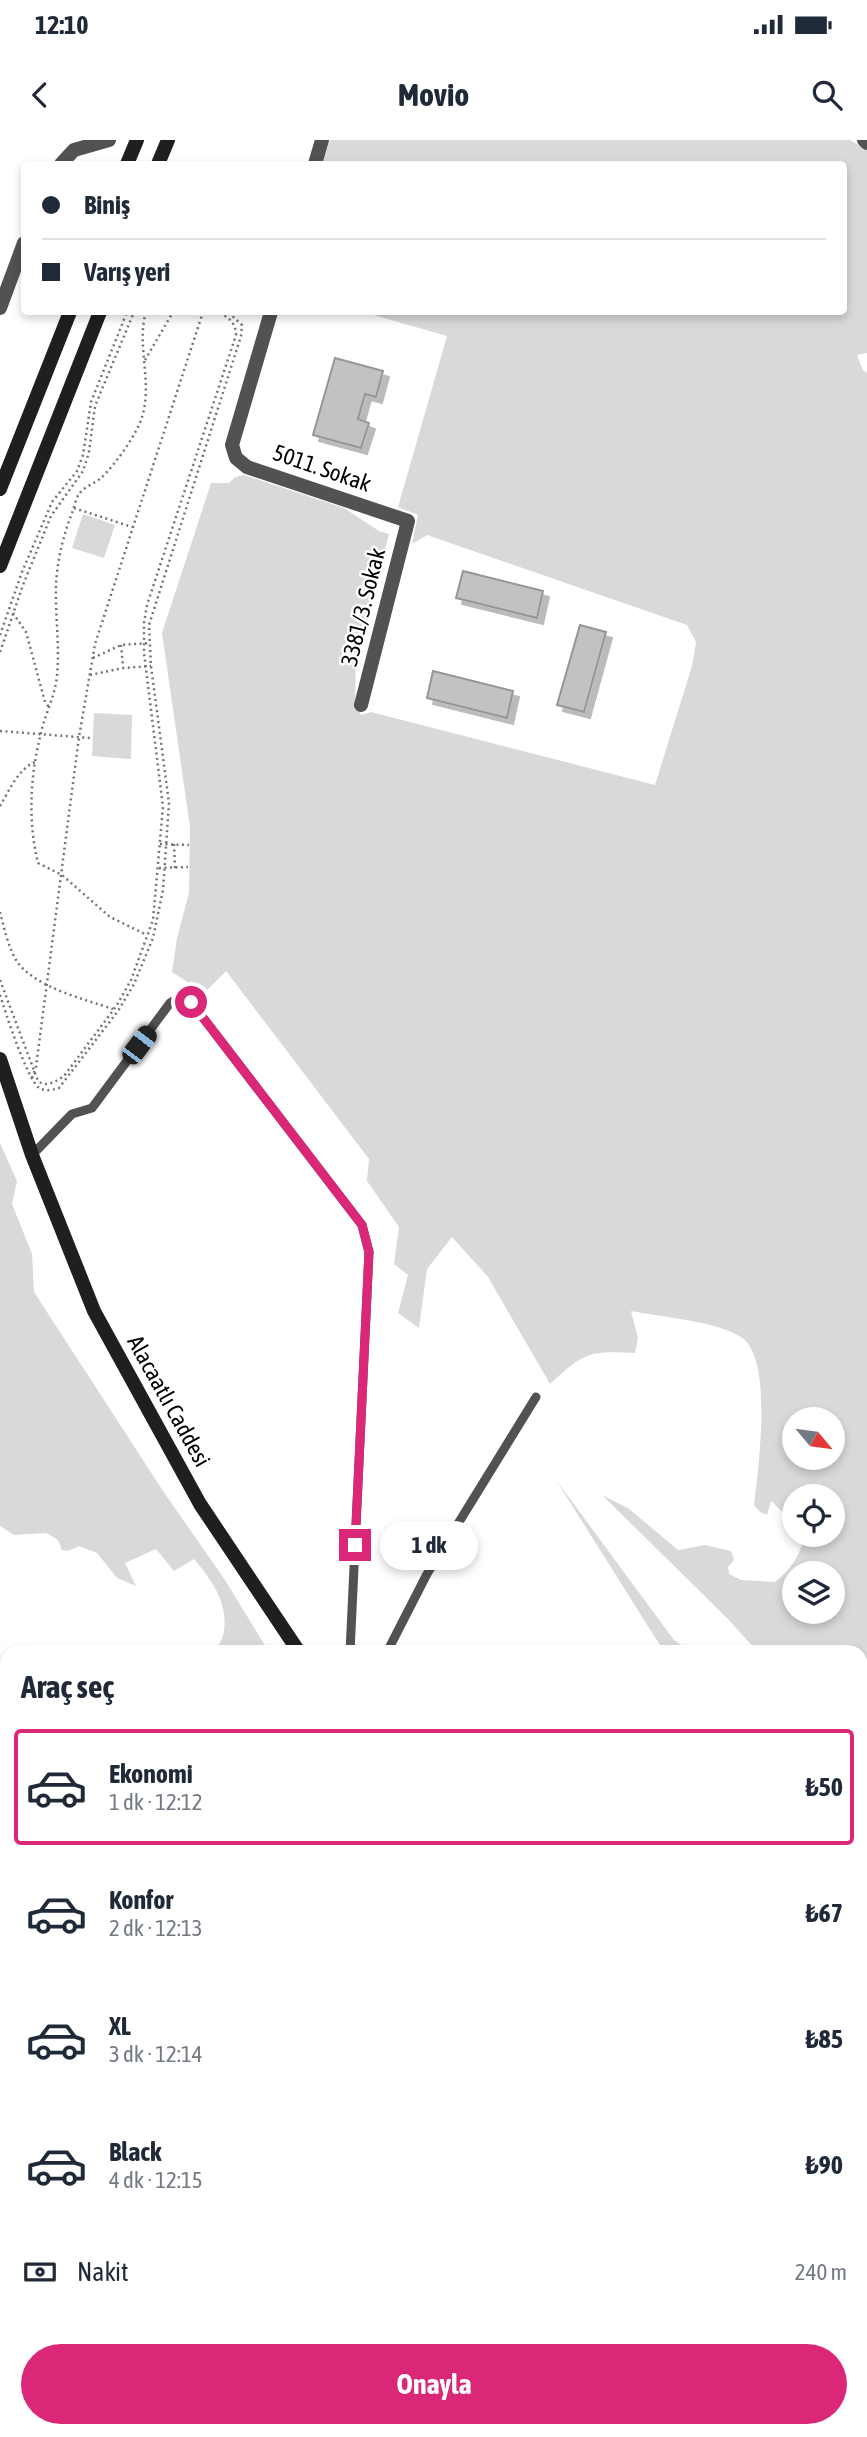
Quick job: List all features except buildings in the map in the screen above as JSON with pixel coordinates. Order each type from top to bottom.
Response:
[{"type":"main road","points":[[128,161],[137,140]]},
{"type":"main road","points":[[159,161],[168,140]]},
{"type":"main road","points":[[0,489],[69,315]]},
{"type":"main road","points":[[0,566],[99,315]]},
{"type":"main road","name":"Alacaatlı Caddesi","points":[[0,1059],[32,1155],[94,1311],[200,1504],[294,1645]]},
{"type":"main road","name":"Alacaatlı Caddesi","points":[[0,1087],[32,1155]]},
{"type":"street","points":[[64,161],[77,145],[109,140]]},
{"type":"street","points":[[316,161],[322,140]]},
{"type":"street","points":[[0,308],[21,251]]},
{"type":"street","name":"5011. Sokak","points":[[270,315],[232,445],[236,458],[247,467],[408,521]]},
{"type":"street","name":"3381/3. Sokak","points":[[361,705],[408,521]]},
{"type":"lane","points":[[32,1155],[72,1114],[92,1108],[170,1003],[186,1000],[199,1013],[362,1225],[369,1252],[350,1645]]},
{"type":"lane","points":[[391,1645],[427,1574],[536,1397]]},
{"type":"path","points":[[0,635],[22,572],[52,502],[77,471],[83,455],[91,402],[126,315]]},
{"type":"path","points":[[0,652],[51,516],[83,471],[89,452],[95,406],[133,315]]},
{"type":"path","points":[[145,315],[146,405],[141,421],[102,477],[79,494],[60,552],[56,586],[59,649],[57,679],[40,734],[31,820],[38,863],[62,875],[110,917],[153,938]]},
{"type":"path","points":[[145,360],[171,315]]},
{"type":"path","points":[[32,1078],[36,1067],[79,737],[93,658],[104,611],[202,315]]},
{"type":"path","points":[[0,996],[32,1078],[38,1087],[44,1090],[59,1088],[118,1011],[134,984],[153,938],[163,890],[169,803],[144,643],[144,623],[147,606],[236,335],[236,328],[231,320],[222,315]]},
{"type":"path","points":[[0,979],[33,1071],[41,1083],[55,1082],[64,1076],[113,1009],[131,980],[148,936],[153,920],[163,807],[149,666],[149,625],[242,336],[242,325],[231,315]]},
{"type":"path","points":[[74,508],[132,527]]},
{"type":"path","points":[[13,613],[26,632],[45,702],[50,708]]},
{"type":"path","points":[[93,658],[121,645],[149,643]]},
{"type":"path","points":[[121,645],[123,668]]},
{"type":"path","points":[[90,675],[149,666]]},
{"type":"path","points":[[0,731],[90,738]]},
{"type":"path","points":[[0,806],[18,777],[28,765],[35,762]]},
{"type":"path","points":[[160,844],[189,845]]},
{"type":"path","points":[[174,844],[175,867]]},
{"type":"path","points":[[159,868],[188,867]]},
{"type":"path","points":[[0,912],[16,959],[27,973],[46,985],[118,1011]]},
{"type":"shaded area","points":[[330,140],[850,140],[867,150],[867,353],[857,355],[867,373],[867,1645],[752,1645],[602,1495],[628,1508],[678,1550],[705,1545],[731,1551],[734,1560],[728,1567],[729,1574],[741,1580],[775,1582],[782,1575],[782,1624],[845,1624],[845,1561],[794,1561],[801,1547],[845,1547],[845,1484],[782,1484],[782,1512],[771,1501],[767,1515],[754,1505],[760,1442],[761,1390],[758,1367],[751,1349],[741,1337],[717,1327],[688,1320],[631,1311],[638,1338],[635,1353],[607,1352],[588,1356],[571,1365],[550,1384],[488,1277],[452,1237],[427,1269],[419,1328],[398,1313],[408,1275],[394,1264],[399,1227],[367,1181],[369,1159],[226,971],[204,993],[172,972],[177,938],[189,893],[190,827],[162,633],[211,483],[229,483],[235,477],[244,475],[344,508],[379,531],[389,534],[367,618],[360,634],[356,658],[355,708],[362,715],[371,712],[655,785],[692,666],[696,642],[687,625],[427,535],[412,544],[418,515],[398,507],[447,336],[374,315],[847,315],[847,161],[323,161]]},
{"type":"shaded area","points":[[83,514],[115,525],[104,558],[72,548]]},
{"type":"shaded area","points":[[94,713],[132,715],[131,759],[92,756]]},
{"type":"shaded area","points":[[0,1143],[17,1181],[12,1204],[32,1254],[34,1292],[163,1491],[225,1580],[265,1645],[219,1645],[225,1620],[221,1601],[212,1583],[194,1559],[174,1571],[156,1549],[125,1563],[136,1586],[117,1578],[97,1553],[79,1546],[68,1551],[62,1550],[58,1540],[46,1533],[14,1535],[0,1526]]},
{"type":"shaded area","points":[[556,1480],[674,1640],[682,1645],[660,1645]]},
{"type":"route","points":[[191,1002],[362,1225],[369,1252],[355,1545]]}]
